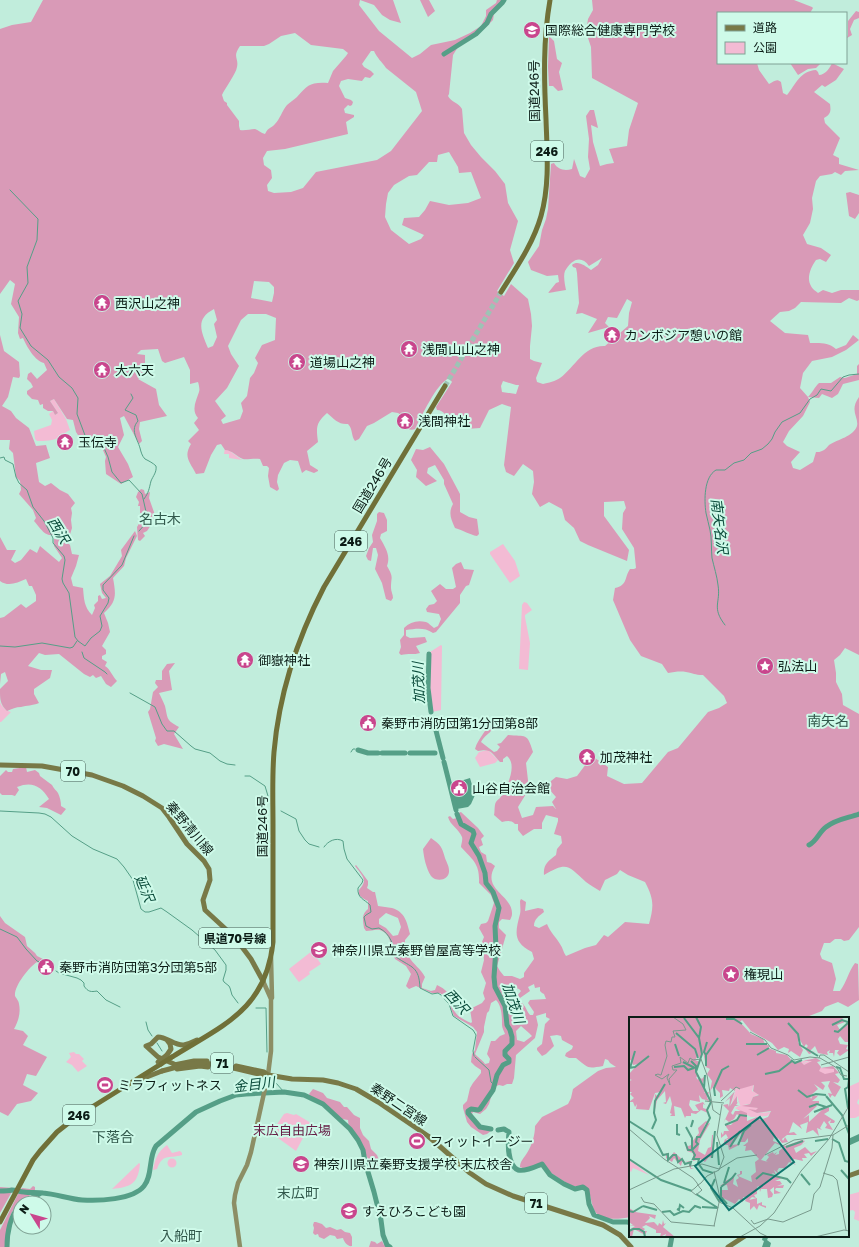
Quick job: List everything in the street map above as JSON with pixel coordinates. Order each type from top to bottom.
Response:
[{"type":"highway","name":"国道246号","points":[[502,292],[532,240],[541,216],[545,198],[547,161],[545,54],[546,30],[550,0]]},
{"type":"highway","name":"国道246号","points":[[0,1222],[28,1168],[40,1150],[57,1132],[76,1117],[140,1077],[159,1061],[228,1022],[245,1008],[255,996],[263,982],[271,957],[273,942],[274,752],[282,701],[293,660],[307,622],[324,587],[445,386]]},
{"type":"main road","name":"秦野清川線","points":[[0,765],[42,766],[92,775],[123,786],[162,808],[187,844],[210,869],[210,880],[203,900],[205,910],[239,943],[251,959],[263,982]]},
{"type":"main road","points":[[240,1247],[234,1203],[238,1183],[249,1160],[268,1075],[271,1052],[271,957]]},
{"type":"main road","points":[[263,982],[271,999]]},
{"type":"main road","points":[[169,1056],[171,1051],[170,1043],[162,1038],[154,1043],[153,1049],[159,1061],[176,1067]]},
{"type":"main road","name":"71","points":[[162,1038],[182,1045],[200,1039]]},
{"type":"main road","name":"71","points":[[176,1067],[189,1062],[210,1061],[264,1072],[268,1075]]},
{"type":"main road","name":"71","points":[[118,1091],[148,1076],[188,1064],[204,1063],[268,1075]]},
{"type":"main road","name":"71","points":[[176,1067],[200,1066],[215,1067],[237,1072],[243,1071]]},
{"type":"main road","name":"秦野二宮線","points":[[268,1075],[328,1081],[346,1085],[365,1094],[428,1136],[470,1173],[486,1184],[513,1196],[603,1225],[620,1235],[631,1247]]},
{"type":"main road","points":[[849,1176],[859,1172]]},
{"type":"main road","points":[[728,1247],[743,1237]]},
{"type":"green space","points":[[54,399],[66,419],[70,430],[55,439],[37,441],[35,439],[34,431],[51,425],[52,420],[49,414],[53,411],[55,415],[58,413],[50,401]]},
{"type":"green space","points":[[225,448],[242,460],[229,458],[229,454],[224,454]]},
{"type":"green space","points":[[503,544],[515,561],[520,576],[510,583],[490,554],[490,552]]},
{"type":"green space","points":[[524,602],[527,603],[532,610],[525,615],[530,643],[528,670],[519,669],[522,605]]},
{"type":"green space","points":[[441,645],[441,710],[432,712],[429,690],[430,652]]},
{"type":"green space","points":[[0,702],[7,711],[11,712],[1,722],[0,722]]},
{"type":"green space","points":[[488,750],[498,760],[495,763],[480,767],[475,758],[479,752]]},
{"type":"green space","points":[[312,951],[321,964],[309,972],[310,974],[299,982],[289,969]]},
{"type":"green space","points":[[74,1052],[79,1054],[84,1059],[82,1061],[87,1066],[78,1072],[72,1065],[66,1062],[71,1057],[69,1053]]},
{"type":"green space","points":[[859,1082],[859,1099],[857,1103],[859,1105],[859,1116],[855,1118],[849,1118],[849,1087]]},
{"type":"green space","name":"末広自由広場","points":[[287,1113],[294,1115],[296,1114],[311,1123],[296,1151],[271,1133],[284,1114]]},
{"type":"green space","points":[[167,1145],[172,1153],[180,1151],[182,1155],[164,1159],[161,1161],[157,1169],[153,1170],[157,1156]]},
{"type":"green space","points":[[170,1159],[174,1159],[176,1163],[174,1167],[170,1167],[168,1165],[168,1161]]},
{"type":"green space","points":[[139,1163],[139,1171],[132,1183],[124,1187],[112,1189]]},
{"type":"green space","points":[[859,1192],[859,1221],[854,1219],[855,1212],[853,1210],[849,1211],[849,1195]]},
{"type":"shaded area","points":[[43,0],[360,0],[359,5],[379,31],[412,58],[420,54],[431,45],[455,40],[470,33],[481,26],[486,16],[486,10],[496,3],[497,0],[506,0],[494,14],[493,20],[485,28],[458,47],[453,55],[448,96],[462,109],[464,133],[471,145],[505,184],[508,203],[518,221],[510,250],[514,263],[497,291],[504,296],[511,284],[528,299],[532,326],[530,359],[542,363],[536,378],[537,382],[543,384],[560,378],[585,353],[591,349],[605,346],[628,326],[632,302],[627,299],[617,318],[608,317],[605,323],[609,327],[588,333],[597,319],[582,313],[576,314],[579,303],[577,273],[576,268],[572,265],[579,263],[591,270],[598,265],[602,258],[589,266],[583,260],[579,259],[573,261],[564,273],[566,290],[548,293],[556,283],[559,282],[558,275],[547,276],[531,270],[528,262],[539,246],[546,219],[551,164],[554,163],[564,170],[569,170],[572,169],[574,159],[580,176],[585,178],[590,169],[588,157],[589,139],[586,116],[590,110],[594,110],[598,128],[591,125],[593,142],[600,166],[614,163],[609,149],[627,146],[629,130],[638,103],[592,78],[591,47],[586,32],[588,19],[593,10],[592,0],[794,0],[813,8],[811,12],[717,12],[717,64],[757,64],[759,70],[769,84],[778,80],[781,82],[783,93],[787,95],[802,75],[806,73],[816,70],[819,75],[821,75],[827,71],[832,64],[844,69],[836,80],[825,87],[822,85],[814,92],[830,104],[830,112],[824,118],[825,123],[840,138],[833,155],[839,158],[839,164],[859,170],[845,171],[841,175],[835,172],[820,176],[816,181],[812,198],[813,209],[810,223],[803,235],[807,244],[821,248],[831,255],[826,262],[820,259],[816,260],[814,263],[809,276],[812,288],[818,293],[823,290],[832,293],[841,290],[859,290],[859,300],[857,301],[849,298],[841,303],[801,302],[789,311],[780,312],[770,321],[785,333],[808,335],[810,343],[827,344],[836,349],[846,345],[853,335],[859,340],[846,350],[832,357],[812,361],[803,373],[800,388],[808,397],[810,402],[803,416],[789,431],[783,442],[787,446],[800,452],[791,462],[793,468],[800,470],[813,462],[816,452],[823,451],[829,445],[849,435],[855,430],[857,423],[854,410],[859,397],[859,655],[845,648],[834,660],[836,682],[842,694],[843,705],[859,714],[859,927],[849,940],[844,941],[841,939],[835,939],[830,943],[824,943],[820,954],[822,959],[832,963],[836,979],[833,991],[840,991],[855,963],[858,964],[859,1000],[848,1007],[838,1002],[825,1007],[822,1011],[807,1017],[629,1017],[629,1217],[612,1219],[599,1216],[596,1213],[589,1192],[580,1186],[571,1186],[542,1167],[527,1170],[520,1167],[521,1161],[532,1143],[535,1126],[542,1117],[568,1104],[573,1089],[598,1071],[616,1067],[605,1059],[603,1066],[588,1067],[576,1058],[569,1058],[565,1056],[573,1046],[562,1040],[561,1036],[557,1035],[550,1036],[554,1046],[542,1056],[537,1048],[542,1044],[545,1024],[550,1019],[546,1017],[546,1013],[536,1016],[538,1025],[535,1038],[516,1055],[512,1084],[494,1087],[486,1109],[480,1114],[473,1112],[472,1114],[479,1124],[484,1127],[491,1128],[492,1130],[483,1135],[471,1127],[467,1122],[463,1105],[467,1101],[470,1088],[481,1073],[481,1070],[471,1062],[472,1054],[475,1050],[477,1032],[473,1027],[454,1016],[447,999],[440,993],[432,993],[416,986],[409,989],[406,986],[411,974],[406,966],[395,959],[387,935],[380,930],[366,931],[364,928],[363,918],[364,913],[368,909],[368,901],[362,898],[358,893],[364,880],[362,874],[355,866],[356,865],[368,881],[367,888],[375,892],[378,906],[392,908],[400,912],[405,918],[410,934],[405,940],[405,950],[412,955],[409,957],[425,977],[422,988],[431,991],[435,990],[437,985],[443,988],[449,995],[452,1008],[462,1019],[471,1023],[470,1009],[482,1003],[485,999],[483,993],[486,983],[481,972],[484,960],[482,942],[484,937],[479,928],[481,924],[488,921],[494,903],[491,895],[479,883],[477,867],[461,847],[462,837],[448,817],[450,816],[453,819],[457,818],[456,814],[461,812],[478,828],[484,836],[481,839],[483,845],[479,847],[481,852],[486,855],[487,862],[495,866],[492,874],[494,887],[511,907],[512,915],[510,920],[502,919],[499,922],[499,928],[506,935],[497,966],[504,976],[512,976],[520,979],[524,977],[524,973],[534,959],[532,952],[521,945],[517,936],[521,899],[526,902],[525,911],[538,908],[543,909],[544,912],[536,920],[534,926],[539,928],[547,924],[566,956],[596,945],[604,935],[608,937],[625,922],[649,924],[652,912],[652,898],[645,882],[620,870],[617,874],[605,880],[600,891],[567,867],[558,868],[544,875],[545,866],[548,861],[556,855],[557,849],[562,843],[561,836],[554,834],[558,818],[546,815],[542,823],[542,829],[534,829],[523,836],[518,830],[518,824],[509,821],[502,822],[494,815],[495,803],[503,794],[508,783],[512,765],[507,756],[503,759],[503,762],[500,762],[489,751],[478,751],[475,749],[478,741],[491,720],[495,721],[493,728],[481,742],[494,752],[500,747],[497,744],[501,743],[508,735],[527,738],[533,752],[526,763],[529,789],[518,807],[522,818],[533,815],[536,807],[553,806],[556,809],[552,802],[556,797],[548,788],[551,781],[556,777],[567,779],[577,776],[592,756],[608,767],[607,776],[624,784],[642,783],[668,752],[678,748],[708,712],[727,703],[724,696],[703,675],[689,672],[668,673],[662,664],[641,656],[630,640],[613,600],[615,588],[624,583],[630,569],[636,568],[634,548],[622,529],[623,513],[626,508],[624,501],[604,502],[604,516],[629,550],[627,561],[580,541],[574,528],[565,520],[562,509],[549,502],[540,507],[532,494],[534,482],[533,471],[523,464],[514,476],[506,472],[504,465],[511,407],[502,404],[489,410],[480,428],[466,429],[462,424],[449,422],[443,412],[437,410],[436,407],[452,382],[449,378],[444,381],[434,393],[415,429],[413,430],[407,428],[405,425],[407,419],[398,413],[392,412],[367,426],[359,439],[355,441],[351,428],[348,424],[339,423],[327,413],[318,426],[318,442],[307,451],[310,465],[318,471],[314,473],[306,470],[302,473],[298,461],[290,460],[284,463],[278,475],[277,482],[279,489],[277,491],[270,487],[268,476],[269,468],[267,466],[263,466],[260,459],[243,459],[230,451],[225,450],[221,444],[217,445],[211,455],[204,473],[196,474],[187,456],[191,444],[188,441],[199,430],[194,423],[198,418],[194,409],[199,391],[198,382],[190,384],[190,370],[184,357],[165,363],[162,361],[158,349],[141,350],[137,354],[145,355],[145,373],[138,379],[156,389],[159,405],[167,416],[140,422],[139,429],[142,441],[139,444],[124,416],[120,418],[124,435],[118,447],[128,464],[133,477],[121,484],[106,474],[106,457],[99,441],[83,443],[76,432],[73,420],[67,419],[54,399],[50,401],[58,413],[55,415],[53,411],[48,411],[43,408],[43,404],[40,405],[38,400],[32,399],[27,394],[27,391],[33,387],[27,379],[28,374],[31,372],[37,379],[47,370],[44,363],[37,360],[23,338],[20,339],[18,333],[19,317],[11,304],[15,284],[10,280],[0,294],[0,29],[12,25],[31,22]],"holes":[[[295,33],[311,45],[343,49],[348,53],[333,71],[328,83],[317,83],[307,87],[287,105],[274,126],[265,134],[255,129],[240,130],[239,121],[224,101],[222,95],[236,70],[236,53],[240,46],[264,46],[281,36]],[[371,51],[374,51],[386,68],[416,92],[422,111],[391,151],[377,160],[316,172],[303,188],[291,192],[274,193],[268,191],[267,185],[272,178],[271,170],[264,165],[263,158],[267,151],[285,149],[348,134],[346,122],[354,117],[354,115],[345,113],[344,109],[348,105],[352,105],[353,102],[345,98],[339,86],[341,81],[348,79],[362,81],[365,77],[370,78],[374,74],[362,64]],[[449,152],[458,167],[459,173],[471,172],[481,198],[468,203],[449,205],[430,201],[419,217],[404,218],[402,225],[424,235],[421,239],[409,244],[391,230],[385,217],[388,193],[394,185],[409,176],[417,175],[429,162],[437,162],[438,155]],[[254,281],[269,282],[274,287],[272,302],[251,298]],[[214,309],[217,320],[214,324],[217,337],[213,346],[208,348],[201,326],[204,317]],[[248,314],[266,314],[276,318],[275,340],[262,345],[255,358],[258,363],[250,378],[247,396],[241,403],[243,411],[240,419],[223,424],[221,420],[226,416],[215,401],[227,388],[239,366],[231,354],[228,346],[241,320]],[[503,381],[519,385],[516,394],[502,392],[501,386]],[[386,913],[398,918],[401,927],[398,935],[393,936],[386,928],[379,924],[379,919]],[[534,984],[535,988],[540,987],[540,991],[544,994],[546,999],[530,1000],[528,1003],[534,1012],[533,1015],[530,1015],[524,1005],[518,1000],[501,994],[516,988],[521,991],[517,996],[520,998],[530,991],[528,987]],[[496,1000],[501,1008],[502,1026],[505,1034],[500,1036],[495,1041],[491,1041],[487,1054],[490,1059],[489,1063],[485,1064],[475,1054],[484,1032],[487,1013],[491,1003]],[[521,1026],[532,1036],[524,1042],[517,1040],[516,1031]]]},
{"type":"shaded area","points":[[360,0],[393,0],[401,23],[390,20],[382,15],[374,5]]},
{"type":"shaded area","points":[[420,0],[429,0],[435,11],[428,17]]},
{"type":"shaded area","points":[[856,11],[859,12],[859,18],[854,20],[850,29],[852,35],[847,38],[848,21]]},
{"type":"shaded area","points":[[549,36],[554,41],[557,59],[562,63],[559,72],[563,90],[558,91],[553,86],[549,86]]},
{"type":"shaded area","points":[[791,64],[820,64],[816,68],[808,69],[798,75]]},
{"type":"shaded area","points":[[850,192],[859,195],[859,213],[855,219],[849,216],[846,193]]},
{"type":"shaded area","points":[[0,335],[4,351],[19,362],[20,376],[19,378],[13,377],[8,397],[2,406],[11,411],[16,418],[29,428],[36,446],[46,445],[50,458],[36,463],[39,482],[45,486],[51,483],[68,494],[75,503],[71,508],[72,528],[68,541],[62,535],[46,534],[34,521],[36,518],[33,510],[19,494],[21,490],[20,481],[16,477],[13,453],[9,449],[10,440],[0,440]]},
{"type":"shaded area","points":[[859,364],[859,380],[843,384],[838,394],[832,398],[822,394],[819,398],[808,397],[819,383],[831,383],[840,377],[845,378],[857,374],[857,366]]},
{"type":"shaded area","points":[[430,447],[444,464],[460,494],[460,512],[477,519],[479,534],[477,536],[455,528],[450,513],[453,504],[444,484],[444,480],[435,465],[428,468],[427,473],[437,481],[426,486],[416,477],[417,470],[411,460],[416,449],[423,450]]},
{"type":"shaded area","points":[[141,489],[144,490],[145,494],[150,492],[149,498],[155,515],[153,520],[149,522],[151,525],[147,531],[143,533],[145,536],[140,541],[138,540],[137,527],[143,517],[141,515],[142,513],[140,513],[140,506],[138,506],[139,502],[136,497]]},
{"type":"shaded area","points":[[379,512],[384,513],[387,520],[387,531],[381,534],[380,538],[388,555],[387,566],[392,577],[391,588],[393,598],[391,601],[386,599],[382,583],[375,569],[378,555],[376,548],[373,548],[371,561],[368,560],[366,556],[373,542],[372,535],[377,521],[377,514]]},
{"type":"shaded area","points":[[135,531],[137,536],[126,558],[124,566],[113,578],[115,593],[113,601],[104,613],[110,632],[102,646],[106,650],[106,654],[102,656],[102,659],[107,662],[105,666],[109,669],[117,681],[111,687],[106,684],[101,676],[96,678],[93,675],[90,677],[84,674],[59,654],[45,655],[39,653],[28,666],[41,670],[52,670],[50,678],[34,689],[34,694],[39,703],[7,711],[1,702],[0,696],[0,689],[8,681],[5,672],[1,674],[0,684],[0,618],[4,617],[21,604],[26,608],[36,601],[36,595],[32,586],[29,586],[26,579],[9,584],[0,581],[0,537],[7,550],[16,550],[11,560],[15,563],[21,560],[30,549],[37,553],[40,546],[59,562],[62,558],[54,546],[54,537],[61,537],[70,545],[72,554],[79,555],[71,578],[73,586],[83,588],[86,606],[92,615],[95,608],[94,605],[98,601],[98,596],[100,595],[102,599],[106,598],[102,593],[100,584],[110,576],[122,556],[121,550]]},
{"type":"shaded area","points":[[461,562],[464,569],[474,570],[469,585],[466,586],[460,595],[460,603],[436,632],[433,633],[420,629],[406,630],[406,636],[410,638],[425,637],[427,642],[416,646],[420,653],[401,655],[399,653],[401,647],[400,640],[404,635],[404,628],[406,626],[414,622],[423,621],[427,622],[434,628],[438,626],[441,619],[439,614],[427,612],[426,609],[429,605],[434,604],[437,601],[431,591],[440,584],[446,589],[453,589],[456,587],[452,568]]},
{"type":"shaded area","points":[[175,663],[169,671],[172,690],[159,693],[165,706],[168,719],[179,727],[174,734],[183,749],[164,744],[158,746],[155,741],[156,738],[148,712],[150,709],[153,692],[158,687],[155,683],[156,680],[162,680],[162,671],[167,664]]},
{"type":"shaded area","points":[[26,767],[27,772],[35,770],[52,785],[60,798],[61,806],[66,809],[61,815],[47,808],[39,807],[49,799],[43,791],[36,786],[22,785],[17,787],[19,790],[15,796],[2,795],[0,793],[0,776],[6,770],[8,772],[12,772],[13,769]]},
{"type":"shaded area","points":[[470,778],[475,795],[468,807],[457,809],[451,784]]},
{"type":"shaded area","points":[[431,838],[441,846],[449,867],[449,873],[447,876],[440,880],[431,876],[423,849]]},
{"type":"shaded area","points":[[0,916],[5,923],[25,937],[27,946],[37,956],[53,964],[42,965],[37,962],[23,977],[15,992],[20,1011],[14,1029],[23,1031],[28,1036],[23,1045],[47,1057],[36,1076],[27,1074],[23,1085],[38,1093],[31,1101],[17,1104],[8,1116],[0,1112]]},
{"type":"shaded area","points":[[313,1089],[323,1093],[327,1098],[340,1102],[354,1115],[360,1118],[360,1128],[363,1135],[369,1141],[371,1149],[377,1155],[379,1160],[385,1164],[378,1165],[375,1168],[373,1167],[360,1145],[358,1137],[354,1137],[354,1133],[349,1130],[348,1120],[336,1118],[333,1116],[329,1107],[323,1106],[321,1102],[312,1098],[309,1094]]},
{"type":"shaded area","points":[[859,1134],[859,1141],[849,1146],[849,1139]]},
{"type":"shaded area","points":[[33,1186],[35,1187],[35,1190],[30,1195],[18,1195],[22,1188],[30,1189]]},
{"type":"shaded area","points":[[0,1187],[14,1188],[0,1213]]},
{"type":"shaded area","points":[[12,1206],[5,1247],[0,1247],[0,1230]]},
{"type":"shaded area","points":[[314,1222],[322,1224],[326,1228],[330,1227],[337,1230],[341,1229],[350,1233],[352,1237],[352,1246],[346,1244],[343,1238],[337,1239],[335,1236],[330,1235],[324,1239],[319,1237],[318,1234],[315,1235],[313,1233]]},
{"type":"shaded area","points":[[763,1237],[768,1237],[767,1240],[771,1243],[770,1247],[762,1247],[764,1241],[762,1240]]},
{"type":"shaded area","points":[[371,1241],[377,1244],[382,1241],[384,1245],[389,1247],[369,1247]]},
{"type":"waterway","points":[[444,54],[476,34],[487,23],[491,14],[504,0]]},
{"type":"waterway","points":[[10,190],[38,219],[37,240],[27,267],[28,283],[18,301],[22,314],[20,328],[31,346],[48,360],[59,377],[72,388],[78,398],[77,414],[86,438],[101,441],[108,457],[112,472],[121,483],[129,480],[142,494],[147,522],[139,531]]},
{"type":"waterway","name":"南矢名沢","points":[[725,625],[718,614],[717,609],[719,591],[712,558],[711,533],[705,508],[705,496],[709,478],[716,470],[725,470],[734,463],[744,460],[751,453],[762,449],[772,439],[782,422],[800,413],[810,399],[817,395],[821,389],[831,391],[843,377],[859,374]]},
{"type":"waterway","points":[[131,394],[133,398],[125,410],[136,415],[138,421],[134,431],[143,457],[156,466],[148,492],[144,499]]},
{"type":"waterway","name":"西沢","points":[[0,458],[4,457],[5,460],[13,464],[19,483],[27,490],[33,507],[44,521],[53,538],[53,543],[64,556],[65,560],[62,579],[69,593],[75,637],[85,646],[91,638],[100,631],[102,626],[100,616],[108,603],[109,598],[103,590],[103,585],[122,565],[134,536]]},
{"type":"waterway","points":[[0,646],[15,647],[42,643],[70,648],[73,647],[77,641]]},
{"type":"waterway","name":"西沢","points":[[82,652],[84,658],[107,674]]},
{"type":"waterway","name":"加茂川","points":[[429,654],[428,688],[431,712]]},
{"type":"waterway","name":"西沢","points":[[130,693],[155,707],[162,724],[167,731],[174,731],[195,749],[210,753],[220,761],[227,764],[235,765]]},
{"type":"waterway","name":"加茂川","points":[[433,719],[443,758]]},
{"type":"waterway","points":[[351,752],[355,749]]},
{"type":"waterway","points":[[358,750],[368,753],[378,753]]},
{"type":"waterway","points":[[382,753],[405,753]]},
{"type":"waterway","points":[[410,753],[435,753]]},
{"type":"waterway","name":"加茂川","points":[[444,762],[456,810]]},
{"type":"waterway","name":"西沢","points":[[245,776],[250,776],[265,786],[268,796]]},
{"type":"waterway","name":"延沢","points":[[0,811],[45,814],[51,817],[72,836],[93,849],[117,859],[133,880],[141,909],[145,912],[149,912],[161,908],[192,930],[215,950],[226,965],[223,980],[229,986],[232,995],[238,1003]]},
{"type":"waterway","name":"西沢","points":[[281,811],[296,819],[299,831],[309,844],[319,847]]},
{"type":"waterway","name":"加茂川","points":[[457,814],[461,824],[473,831],[474,834],[471,843],[479,856],[485,873],[486,883],[493,892],[499,908],[495,926],[496,948],[494,977],[495,987],[505,1006],[507,1025],[512,1037],[512,1044],[505,1051],[505,1055],[509,1059],[509,1062],[503,1065],[497,1075],[493,1090],[480,1109],[471,1109],[468,1111],[480,1127],[491,1129]]},
{"type":"waterway","points":[[809,845],[830,824],[859,814]]},
{"type":"waterway","name":"西沢","points":[[324,847],[332,840],[338,839],[343,841],[347,859],[363,880],[358,888],[359,894],[361,898],[370,905],[371,912],[364,917],[366,926],[372,929],[379,928],[383,930],[391,940],[396,957],[414,968],[416,971],[420,988],[432,994],[438,993],[441,995],[449,1004],[453,1016],[473,1030],[476,1035],[473,1051],[474,1056]]},
{"type":"waterway","points":[[0,929],[17,937],[37,961],[51,967]]},
{"type":"waterway","points":[[56,971],[81,980],[84,983],[85,988],[91,991],[97,991],[106,1000],[120,1007]]},
{"type":"waterway","name":"延沢","points":[[256,1008],[266,1008],[267,1052]]},
{"type":"waterway","points":[[146,1022],[148,1030],[152,1036]]},
{"type":"waterway","points":[[157,1043],[162,1051]]},
{"type":"waterway","name":"西沢","points":[[475,1057],[489,1070],[491,1082],[495,1086]]},
{"type":"waterway","name":"延沢","points":[[276,1083],[284,1092]]},
{"type":"waterway","name":"金目川","points":[[0,1191],[12,1190],[53,1194],[89,1200],[106,1200],[124,1197],[139,1191],[147,1182],[152,1156],[156,1146],[196,1112],[236,1095],[284,1092],[304,1095],[323,1104],[350,1129],[358,1140],[363,1150],[381,1220],[383,1235],[387,1245],[390,1247]]},
{"type":"waterway","name":"加茂川","points":[[498,1130],[504,1129],[509,1132],[510,1158],[514,1167],[518,1170],[527,1170],[542,1164],[550,1175],[564,1184],[575,1189],[583,1187],[587,1190],[589,1204],[594,1215],[613,1222],[629,1223]]},
{"type":"waterway","points":[[37,1195],[41,1193]]},
{"type":"waterway","points":[[7,1247],[12,1217]]},
{"type":"waterway","name":"金目川","points":[[670,1247],[672,1237]]},
{"type":"tunnel","points":[[445,386],[501,292]]},
{"type":"place","name":"国際総合健康専門学校","points":[[532,30]]},
{"type":"place","name":"西沢山之神","points":[[102,303]]},
{"type":"place","name":"カンボジア憩いの館","points":[[612,335]]},
{"type":"place","name":"浅間山山之神","points":[[409,349]]},
{"type":"place","name":"道場山之神","points":[[297,362]]},
{"type":"place","name":"大六天","points":[[102,370]]},
{"type":"place","name":"浅間神社","points":[[405,421]]},
{"type":"place","name":"玉伝寺","points":[[65,442]]},
{"type":"place","name":"御嶽神社","points":[[245,660]]},
{"type":"place","name":"弘法山","points":[[765,666]]},
{"type":"place","name":"秦野市消防団第1分団第8部","points":[[368,723]]},
{"type":"place","name":"加茂神社","points":[[587,757]]},
{"type":"place","name":"山谷自治会館","points":[[459,788]]},
{"type":"place","name":"神奈川県立秦野曽屋高等学校","points":[[319,950]]},
{"type":"place","name":"秦野市消防団第3分団第5部","points":[[46,967]]},
{"type":"place","name":"権現山","points":[[731,974]]},
{"type":"place","name":"ミラフィットネス","points":[[105,1085]]},
{"type":"place","name":"フィットイージー","points":[[417,1141]]},
{"type":"place","name":"神奈川県立秦野支援学校 末広校舎","points":[[301,1164]]},
{"type":"place","name":"すえひろこども園","points":[[349,1211]]},
{"type":"district","name":"名古木","points":[[160,518]]},
{"type":"district","name":"南矢名","points":[[828,720]]},
{"type":"district","name":"下落合","points":[[113,1136]]},
{"type":"district","name":"末広町","points":[[298,1192]]},
{"type":"district","name":"入船町","points":[[181,1235]]}]
